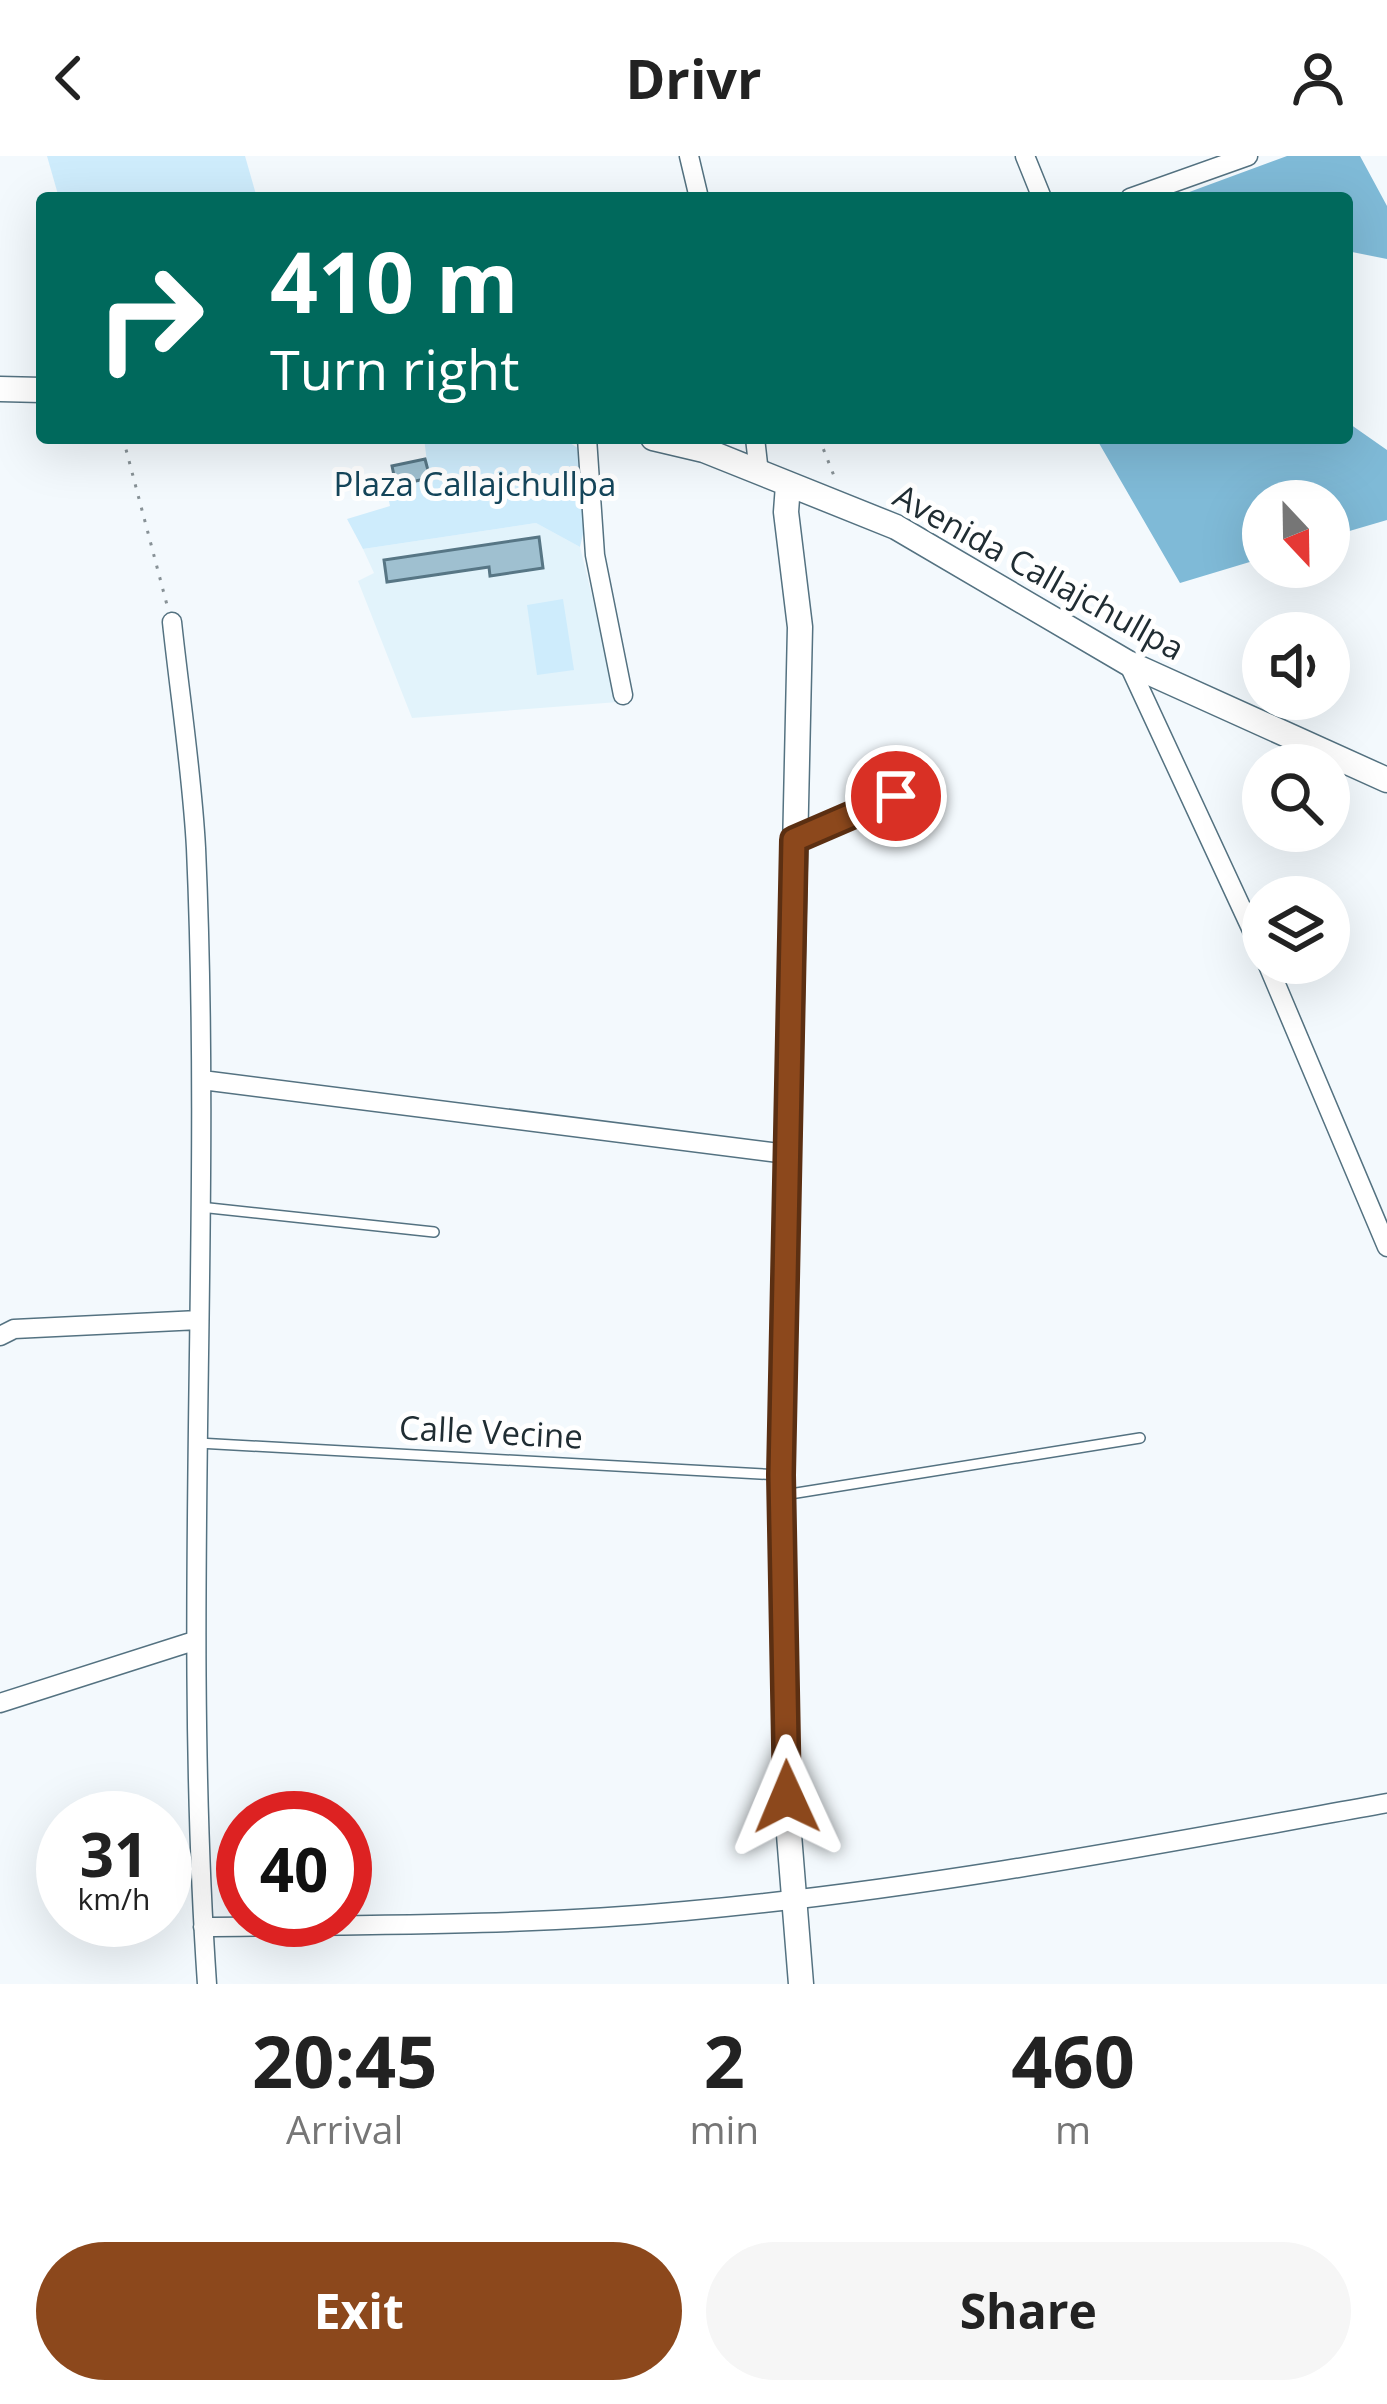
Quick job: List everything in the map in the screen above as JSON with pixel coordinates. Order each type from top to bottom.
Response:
[{"type":"street","points":[[688,156],[697,192]]},
{"type":"street","points":[[1024,156],[1039,192]]},
{"type":"street","points":[[1147,192],[1248,156]]},
{"type":"street","points":[[0,389],[36,390]]},
{"type":"street","points":[[587,444],[595,555],[623,695]]},
{"type":"street","name":"Avenida Callajchullpa","points":[[678,444],[896,527],[1128,663],[1387,780]]},
{"type":"street","points":[[755,444],[759,473]]},
{"type":"street","points":[[788,485],[786,512],[800,627],[783,1485],[791,1898],[801,1984]]},
{"type":"street","points":[[172,622],[196,844],[202,1080],[194,1641],[207,1984]]},
{"type":"street","points":[[1128,663],[1242,909]]},
{"type":"street","points":[[1276,984],[1387,1246]]},
{"type":"street","points":[[202,1080],[788,1154]]},
{"type":"street","points":[[0,1336],[14,1329],[200,1320]]},
{"type":"street","points":[[0,1703],[194,1641]]},
{"type":"street","points":[[203,1927],[513,1923],[688,1911],[1097,1855],[1387,1804]]},
{"type":"lane","points":[[794,840],[896,796]]},
{"type":"lane","points":[[200,1207],[434,1232]]},
{"type":"lane","name":"Calle Vecine","points":[[198,1442],[783,1485],[1140,1438]]},
{"type":"path","points":[[125,444],[172,622]]},
{"type":"path","points":[[821,444],[837,483],[829,499]]},
{"type":"shaded area","points":[[1287,156],[1360,156],[1387,206],[1387,259],[1353,252],[1353,192],[1189,192]]},
{"type":"shaded area","points":[[1353,426],[1387,450],[1387,520],[1350,531],[1350,480],[1242,480],[1242,564],[1180,583],[1099,444],[1353,444]]},
{"type":"shaded area","points":[[536,523],[580,547],[618,702],[412,718],[358,581],[374,573],[363,549]]},
{"type":"green space","points":[[47,156],[245,156],[255,192],[57,192]]},
{"type":"green space","name":"Plaza Callajchullpa","points":[[425,444],[572,444],[581,450],[586,521],[580,547],[536,523],[363,549],[347,519],[390,506],[386,487],[429,478]]},
{"type":"green space","points":[[563,599],[574,670],[537,675],[527,605]]},
{"type":"building","points":[[425,459],[430,478],[396,485],[392,466]]},
{"type":"building","points":[[539,537],[543,568],[490,576],[489,567],[387,582],[384,560]]},
{"type":"route","points":[[787,1797],[781,1475],[794,840],[896,796]]}]
